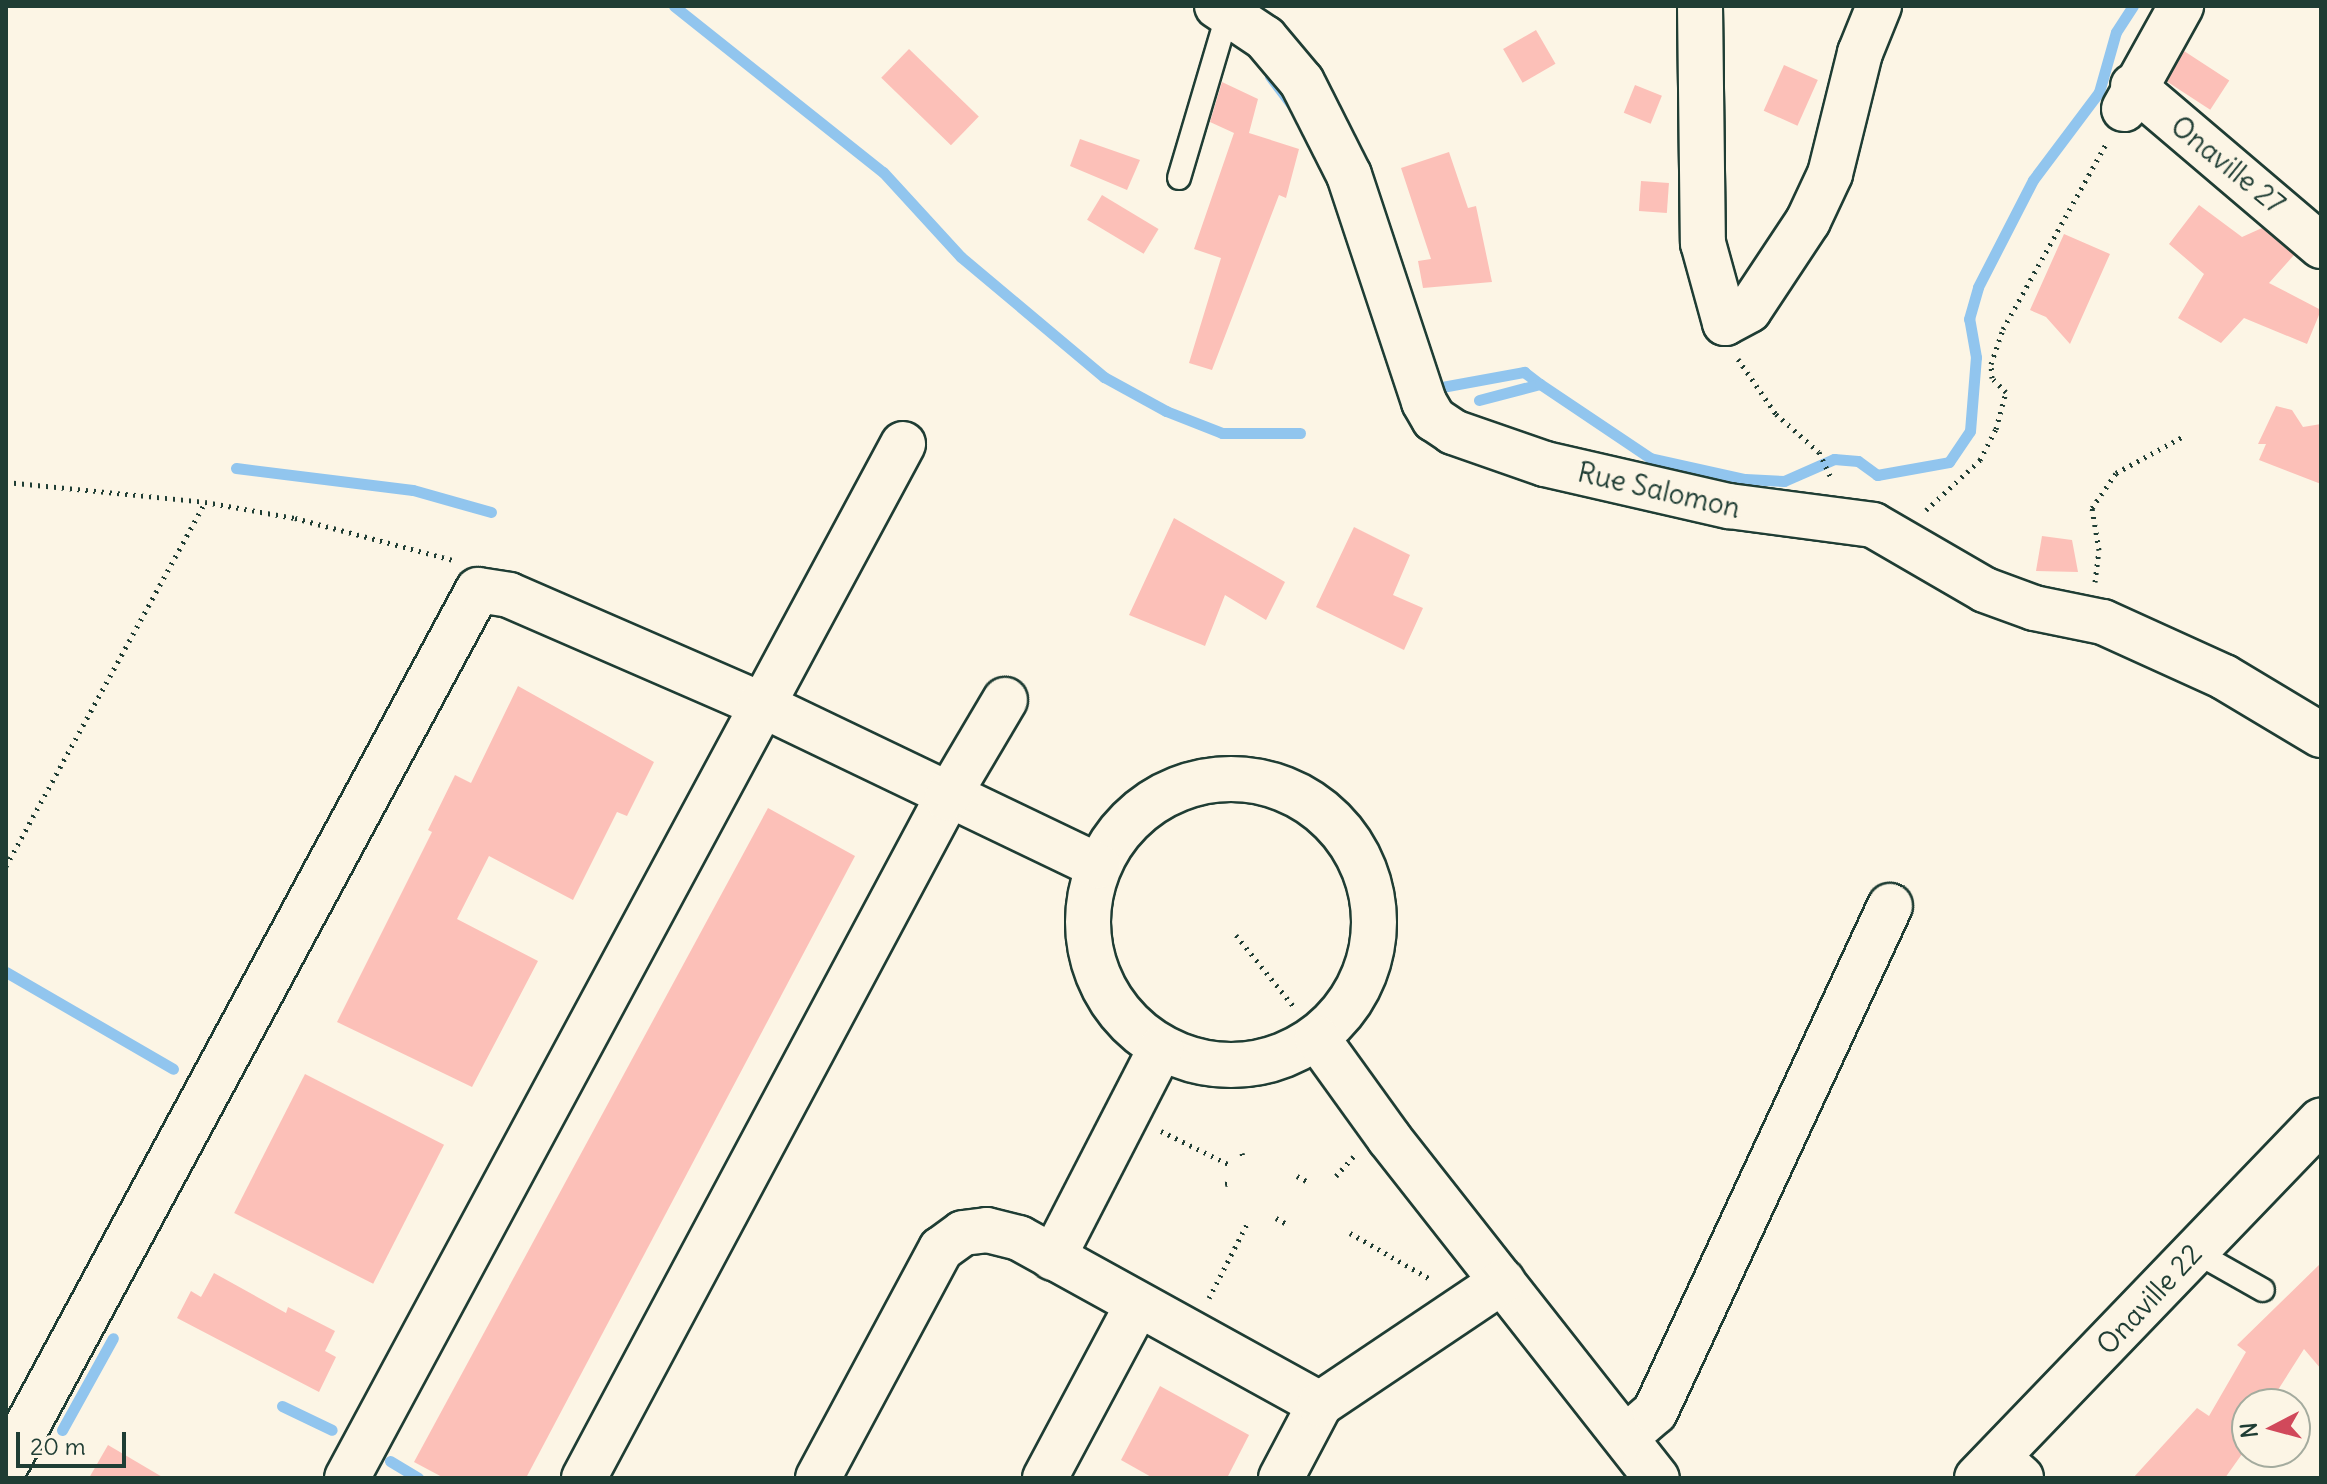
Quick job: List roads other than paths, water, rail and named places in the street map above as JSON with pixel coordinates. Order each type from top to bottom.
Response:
[{"type":"street","points":[[1700,6],[1703,243],[1725,323],[1749,310],[1808,221],[1830,174],[1860,53],[1879,6]]},
{"type":"street","name":"Onaville 27","points":[[2181,6],[2128,98],[2321,246]]},
{"type":"street","name":"Rue Salomon","points":[[1222,11],[1272,22],[1349,175],[1412,368],[1434,419],[1478,442],[1511,449],[1545,464],[1782,517],[1832,516],[1873,525],[1985,590],[2034,608],[2103,622],[2224,677],[2321,735]]},
{"type":"street","points":[[347,1478],[760,704],[903,444]]},
{"type":"street","points":[[6,1465],[478,590],[509,595],[760,704],[947,798],[1098,866]]},
{"type":"street","points":[[584,1478],[947,798],[1005,700]]},
{"type":"street","points":[[1221,778],[1273,783],[1319,808],[1354,847],[1373,910],[1373,950],[1353,999],[1317,1038],[1268,1062],[1214,1065],[1161,1048],[1128,1023],[1099,976],[1090,949],[1088,907],[1098,866],[1127,822],[1170,791],[1221,778]]},
{"type":"street","points":[[1626,1437],[1655,1412],[1890,906]]},
{"type":"street","points":[[1317,1038],[1657,1478]]},
{"type":"street","points":[[1053,1258],[1161,1048]]},
{"type":"street","name":"Onaville 22","points":[[1999,1471],[2194,1251],[2321,1121]]},
{"type":"street","points":[[818,1478],[941,1249],[963,1233],[987,1230],[1019,1238],[1137,1306],[1320,1404]]},
{"type":"street","points":[[1281,1478],[1320,1404],[1503,1281]]},
{"type":"street","points":[[1045,1478],[1137,1306]]},
{"type":"lane","points":[[1179,178],[1222,11]]},
{"type":"lane","points":[[2194,1251],[2263,1290]]},
{"type":"waterway","points":[[674,6],[883,172],[961,257],[1104,377],[1166,411],[1222,433],[1300,433]]},
{"type":"waterway","points":[[1479,400],[1540,384],[1650,458],[1745,479],[1784,481],[1834,459],[1858,461],[1877,475],[1949,462],[1970,431],[1976,357],[1969,319],[1978,287],[2033,180],[2099,92],[2116,32],[2133,6]]},
{"type":"waterway","points":[[1270,76],[1293,107]]},
{"type":"waterway","points":[[1431,389],[1524,372],[1540,384]]},
{"type":"waterway","points":[[236,468],[413,490],[491,512]]},
{"type":"waterway","points":[[6,972],[173,1069]]},
{"type":"waterway","points":[[62,1430],[113,1338]]},
{"type":"waterway","points":[[282,1406],[332,1430]]},
{"type":"waterway","points":[[390,1461],[418,1478]]}]
